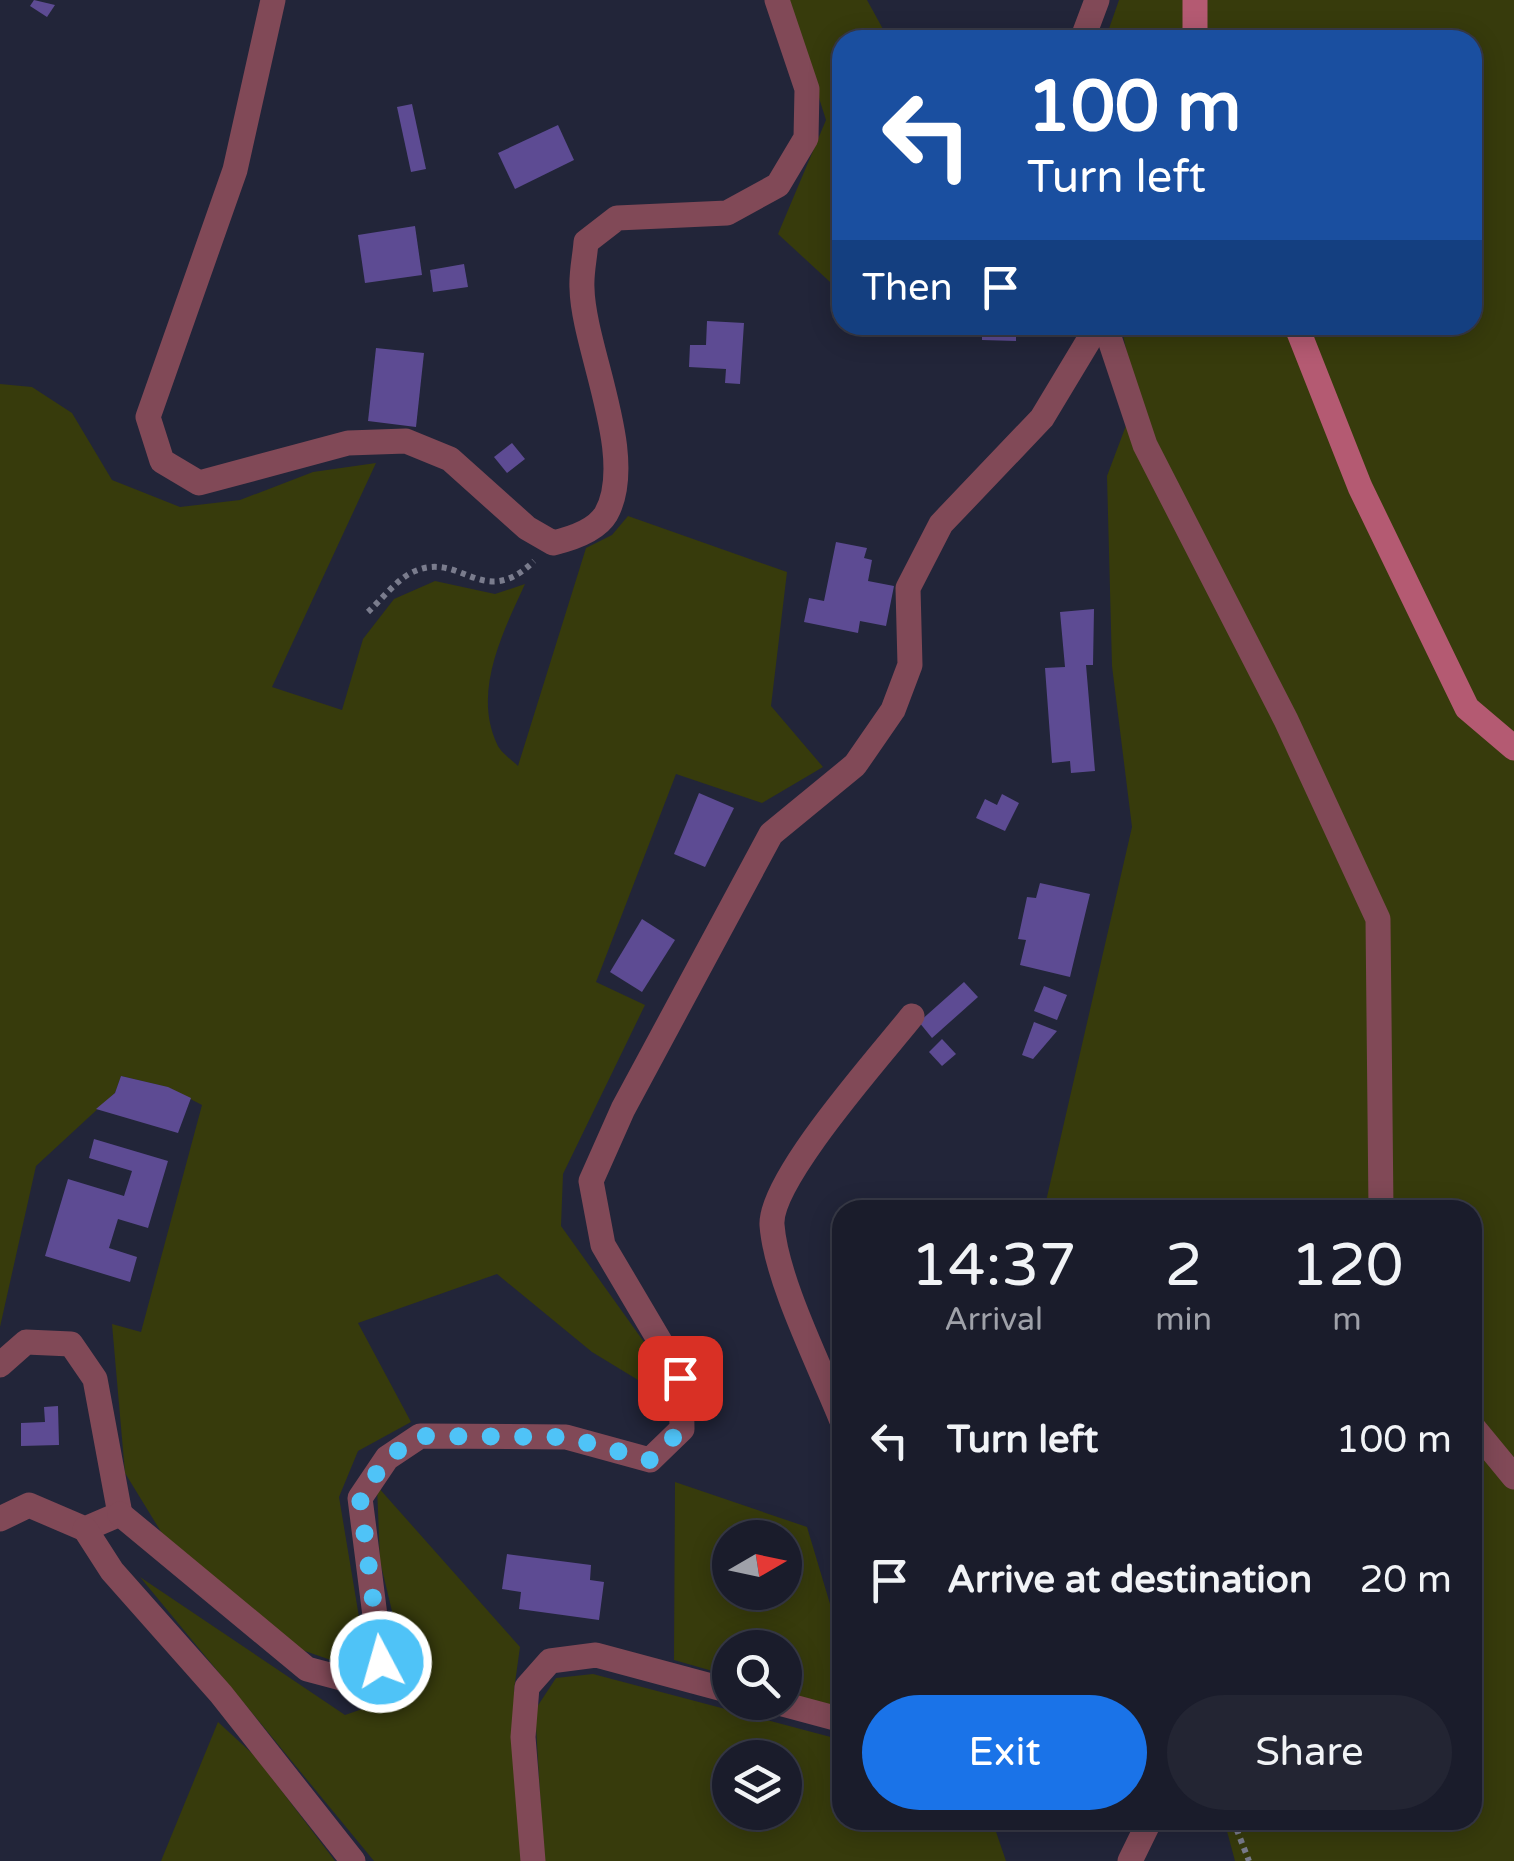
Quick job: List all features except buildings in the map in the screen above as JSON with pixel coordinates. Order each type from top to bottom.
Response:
[{"type":"main road","points":[[1195,0],[1195,30]]},
{"type":"main road","points":[[1300,335],[1360,487],[1467,708],[1514,748]]},
{"type":"street","points":[[273,0],[235,170],[148,417],[162,461],[200,483],[348,443],[406,440],[450,459],[527,528],[553,543],[577,537],[605,516],[615,476],[608,408],[582,290],[586,242],[618,218],[727,213],[778,185],[806,138],[807,89],[778,0]]},
{"type":"street","points":[[1086,30],[1097,0]]},
{"type":"street","points":[[0,1365],[26,1342],[71,1344],[95,1378],[120,1514],[307,1669],[356,1682],[381,1662],[360,1498],[387,1458],[420,1436],[464,1435],[566,1437],[650,1460],[682,1429],[680,1378],[603,1245],[591,1182],[623,1110],[770,834],[855,765],[893,710],[910,665],[908,588],[942,524],[1042,418],[1092,335]]},
{"type":"street","points":[[1109,335],[1144,445],[1286,720],[1378,919],[1381,1200]]},
{"type":"street","points":[[832,1395],[785,1276],[771,1222],[800,1156],[912,1016]]},
{"type":"street","points":[[1482,1438],[1514,1478]]},
{"type":"street","points":[[0,1519],[29,1504],[84,1529],[112,1571],[221,1694],[352,1861]]},
{"type":"street","points":[[84,1529],[120,1514]]},
{"type":"street","points":[[533,1861],[523,1737],[526,1687],[550,1661],[596,1655],[712,1685]]},
{"type":"street","points":[[802,1709],[832,1717]]},
{"type":"street","points":[[1130,1861],[1145,1830]]},
{"type":"path","points":[[368,612],[410,573],[447,566],[486,583],[515,580],[553,543]]},
{"type":"path","points":[[1237,1830],[1249,1861]]},
{"type":"green space","points":[[788,0],[867,0],[884,30],[832,30],[832,284],[778,234],[826,120]]},
{"type":"green space","points":[[1119,0],[1514,0],[1514,1861],[1235,1861],[1227,1830],[1482,1830],[1482,1200],[1046,1200],[1132,827],[1112,666],[1107,476],[1136,399],[1123,335],[1482,335],[1482,30],[1108,30]]},
{"type":"green space","points":[[0,384],[32,387],[72,413],[112,480],[180,507],[240,500],[313,472],[376,463],[272,687],[342,710],[363,639],[394,599],[435,581],[495,594],[525,584],[494,661],[488,703],[497,744],[518,766],[586,548],[612,535],[628,516],[787,572],[771,706],[823,767],[762,803],[676,774],[596,982],[645,1005],[563,1174],[561,1226],[644,1342],[658,1376],[638,1380],[592,1352],[497,1274],[358,1323],[411,1422],[358,1451],[339,1497],[366,1659],[348,1666],[302,1650],[163,1535],[125,1473],[112,1324],[141,1332],[202,1105],[167,1087],[121,1076],[115,1093],[36,1166],[0,1327]]},
{"type":"green space","points":[[675,1482],[786,1520],[712,1520],[712,1610],[802,1610],[802,1525],[807,1527],[832,1611],[832,1707],[802,1698],[802,1630],[712,1630],[712,1671],[674,1660]]},
{"type":"green space","points":[[377,1486],[520,1647],[514,1690],[526,1861],[374,1861],[140,1577],[345,1715],[397,1697],[402,1653],[380,1561]]},
{"type":"green space","points":[[593,1674],[712,1706],[712,1720],[767,1720],[832,1737],[832,1830],[995,1830],[1006,1861],[544,1861],[535,1710],[556,1678]]},
{"type":"green space","points":[[218,1722],[256,1757],[335,1861],[161,1861]]},
{"type":"route","points":[[381,1662],[360,1498],[387,1458],[420,1436],[464,1435],[566,1437],[650,1460],[682,1429],[680,1378]]}]
